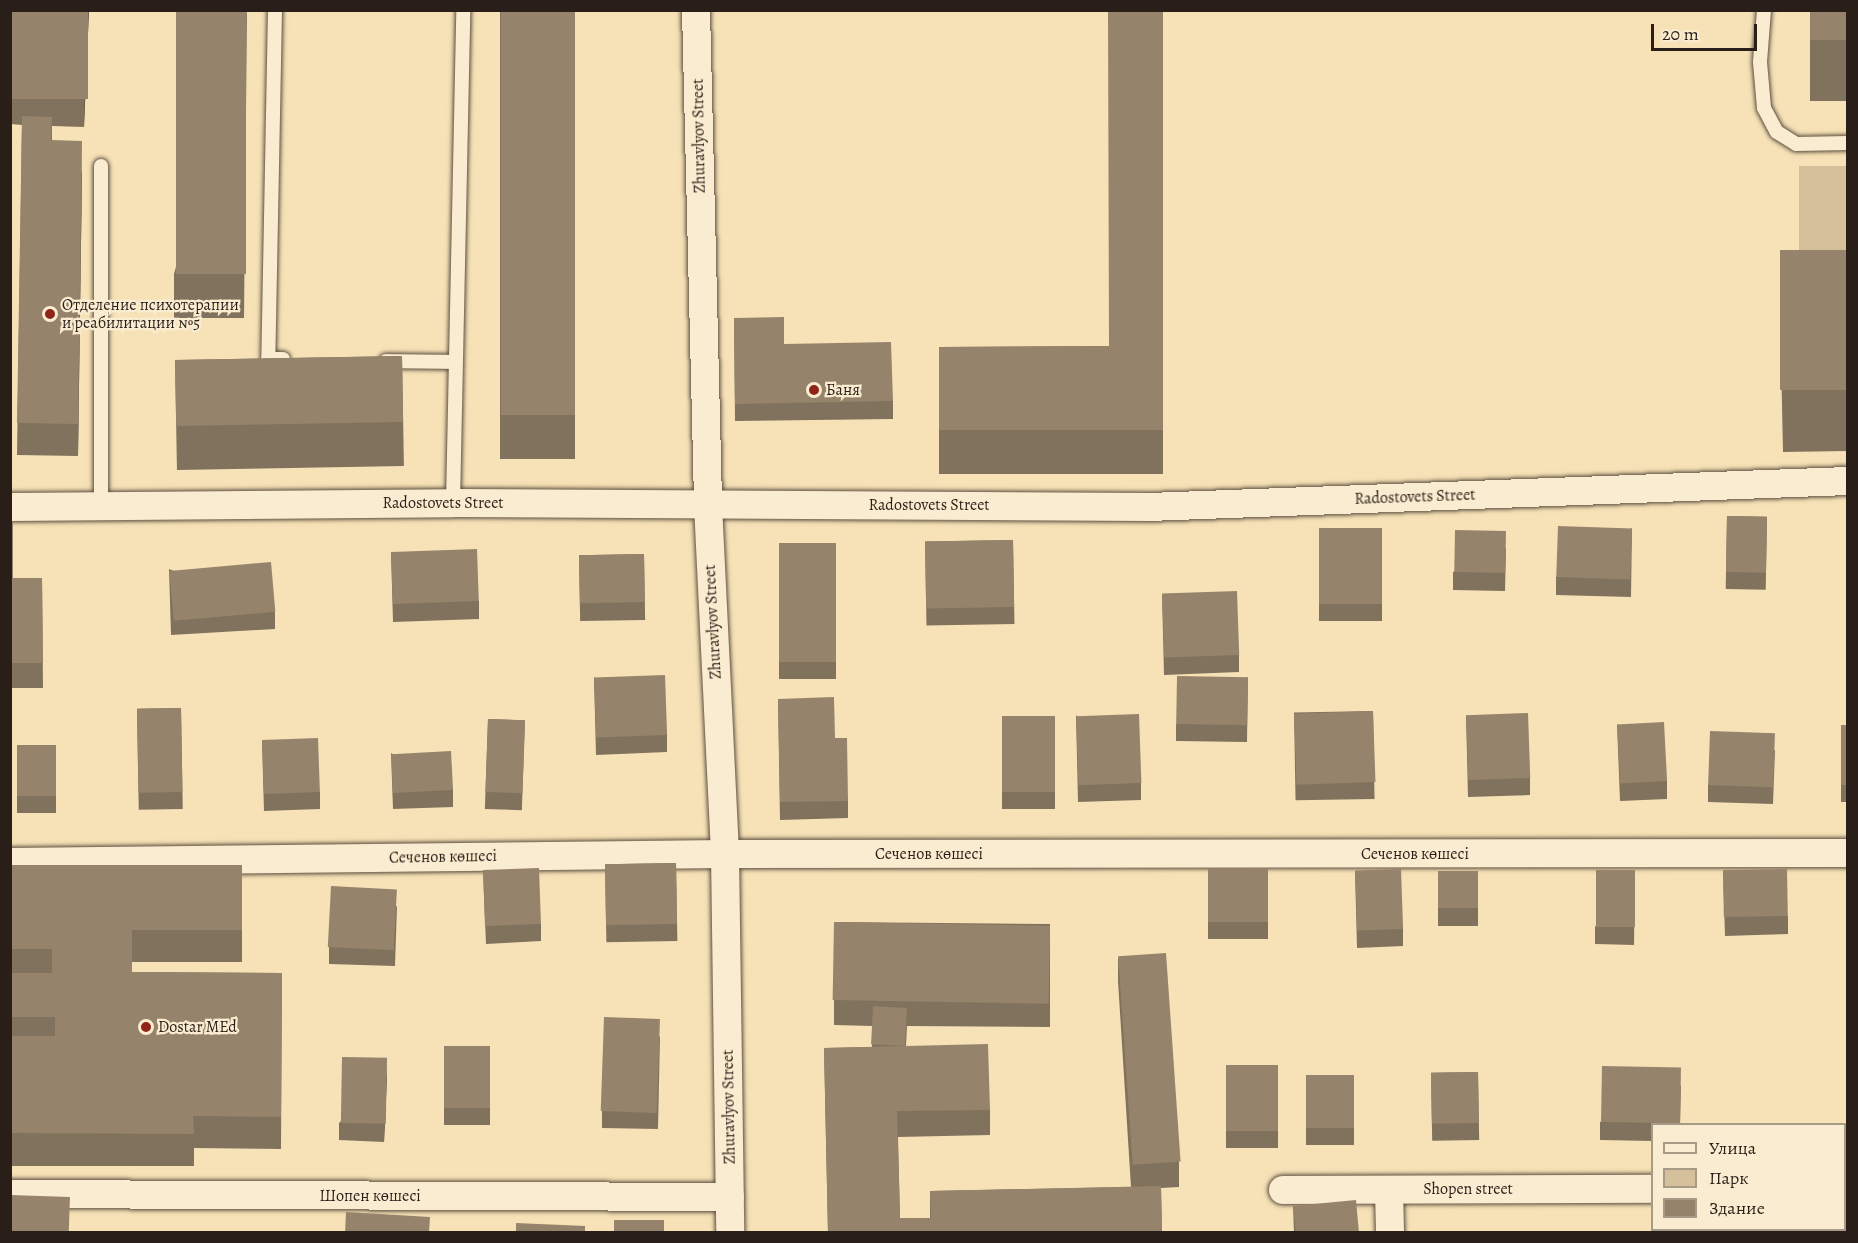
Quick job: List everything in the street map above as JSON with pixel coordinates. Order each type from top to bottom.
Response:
[{"type":"street","name":"Zhuravlyov Street","points":[[696,10],[708,505],[725,854],[730,1233]]},
{"type":"street","name":"Radostovets Street","points":[[10,507],[453,502],[1149,507],[1761,474],[1848,482]]},
{"type":"street","name":"Сеченов көшесі","points":[[10,862],[725,854],[1848,853]]},
{"type":"street","name":"Shopen street","points":[[1283,1190],[1651,1189]]},
{"type":"street","points":[[1389,1190],[1390,1233]]},
{"type":"street","name":"Шопен көшесі","points":[[10,1194],[730,1197]]},
{"type":"lane","points":[[275,10],[268,359],[303,359]]},
{"type":"lane","points":[[453,502],[463,10]]},
{"type":"lane","points":[[1764,10],[1760,62],[1764,108],[1777,132],[1796,144],[1848,143]]},
{"type":"lane","points":[[100,506],[101,166]]},
{"type":"lane","points":[[373,361],[455,362]]},
{"type":"green space","points":[[1799,166],[1847,166],[1847,300],[1799,300]]},
{"type":"building","points":[[10,10],[88,10],[88,99],[10,99]]},
{"type":"building","points":[[176,10],[246,10],[246,274],[176,274]]},
{"type":"building","points":[[501,10],[575,10],[575,415],[501,415]]},
{"type":"building","points":[[1108,10],[1163,10],[1163,430],[939,430],[939,347],[1109,346]]},
{"type":"building","points":[[1810,10],[1848,10],[1848,40],[1810,40]]},
{"type":"building","name":"Отделение психотерапии и реабилитации №5","points":[[22,116],[52,117],[51,140],[82,141],[78,424],[17,423]]},
{"type":"building","points":[[1780,250],[1848,250],[1848,390],[1780,390]]},
{"type":"building","name":"Баня","points":[[784,317],[784,344],[891,342],[893,401],[735,404],[734,318]]},
{"type":"building","points":[[402,356],[403,422],[176,426],[175,360]]},
{"type":"building","points":[[1727,516],[1767,517],[1766,573],[1726,572]]},
{"type":"building","points":[[10,522],[13,522],[13,578],[42,578],[43,663],[10,663]]},
{"type":"building","points":[[1558,526],[1632,529],[1630,580],[1556,577]]},
{"type":"building","points":[[1319,528],[1382,528],[1382,604],[1319,604]]},
{"type":"building","points":[[1455,530],[1506,531],[1505,573],[1454,572]]},
{"type":"building","points":[[1013,540],[1014,607],[926,609],[925,542]]},
{"type":"building","points":[[779,543],[836,543],[836,662],[779,662]]},
{"type":"building","points":[[477,549],[479,601],[393,604],[391,552]]},
{"type":"building","points":[[644,554],[645,602],[580,603],[579,555]]},
{"type":"building","points":[[271,562],[275,612],[174,621],[169,571]]},
{"type":"building","points":[[1237,591],[1239,655],[1164,658],[1162,594]]},
{"type":"building","points":[[665,675],[667,735],[596,737],[594,677]]},
{"type":"building","points":[[1177,676],[1248,677],[1247,725],[1176,724]]},
{"type":"building","points":[[834,697],[835,738],[847,738],[848,801],[780,802],[778,699]]},
{"type":"building","points":[[181,708],[182,792],[138,793],[137,709]]},
{"type":"building","points":[[1373,711],[1375,782],[1297,785],[1294,714]]},
{"type":"building","points":[[1528,713],[1530,778],[1468,780],[1466,715]]},
{"type":"building","points":[[1139,714],[1141,783],[1078,785],[1076,716]]},
{"type":"building","points":[[1002,716],[1055,716],[1055,792],[1002,792]]},
{"type":"building","points":[[488,719],[525,720],[522,793],[485,792]]},
{"type":"building","points":[[1664,722],[1667,781],[1620,783],[1617,724]]},
{"type":"building","points":[[1841,725],[1848,725],[1848,785],[1841,785]]},
{"type":"building","points":[[1710,731],[1775,733],[1773,787],[1708,785]]},
{"type":"building","points":[[318,738],[320,792],[264,794],[262,740]]},
{"type":"building","points":[[17,745],[56,745],[56,796],[17,796]]},
{"type":"building","points":[[451,751],[453,790],[393,793],[391,754]]},
{"type":"building","points":[[676,863],[677,924],[606,925],[605,864]]},
{"type":"building","name":"Dostar MEd","points":[[10,865],[242,865],[242,930],[132,930],[132,972],[282,973],[281,1117],[193,1116],[194,1134],[10,1133],[10,1036],[55,1036],[55,1017],[10,1017],[10,973],[52,973],[52,949],[10,949]]},
{"type":"building","points":[[539,868],[541,924],[485,926],[483,870]]},
{"type":"building","points":[[1208,869],[1268,869],[1268,922],[1208,922]]},
{"type":"building","points":[[1401,869],[1403,929],[1357,931],[1355,871]]},
{"type":"building","points":[[1787,869],[1788,916],[1724,917],[1723,870]]},
{"type":"building","points":[[1596,870],[1635,870],[1635,927],[1596,927]]},
{"type":"building","points":[[1438,871],[1478,871],[1478,908],[1438,908]]},
{"type":"building","points":[[331,886],[397,889],[394,950],[328,947]]},
{"type":"building","points":[[834,922],[1050,926],[1049,1004],[833,1000]]},
{"type":"building","points":[[1166,953],[1181,1161],[1133,1165],[1118,956]]},
{"type":"building","points":[[873,1006],[907,1008],[905,1046],[871,1044]]},
{"type":"building","points":[[604,1017],[660,1019],[657,1113],[601,1111]]},
{"type":"building","points":[[988,1044],[990,1110],[897,1111],[900,1218],[931,1218],[930,1191],[1161,1186],[1162,1233],[828,1233],[824,1048]]},
{"type":"building","points":[[444,1046],[490,1046],[490,1108],[444,1108]]},
{"type":"building","points":[[342,1057],[387,1058],[386,1124],[341,1123]]},
{"type":"building","points":[[1226,1065],[1278,1065],[1278,1131],[1226,1131]]},
{"type":"building","points":[[1602,1066],[1681,1067],[1680,1123],[1601,1122]]},
{"type":"building","points":[[1478,1072],[1479,1123],[1432,1124],[1431,1073]]},
{"type":"building","points":[[1306,1075],[1354,1075],[1354,1128],[1306,1128]]},
{"type":"building","points":[[1846,1150],[1848,1150],[1848,1233],[1815,1233],[1815,1231],[1846,1231]]},
{"type":"building","points":[[10,1195],[70,1197],[69,1232],[10,1232]]},
{"type":"building","points":[[1356,1200],[1359,1233],[1296,1233],[1293,1206]]},
{"type":"building","points":[[346,1212],[430,1217],[429,1233],[345,1233]]},
{"type":"building","points":[[614,1220],[664,1220],[664,1232],[614,1232]]},
{"type":"building","points":[[516,1223],[585,1226],[585,1233],[516,1233]]},
{"type":"place","name":"Отделение психотерапии и реабилитации №5","points":[[50,314]]},
{"type":"place","name":"Баня","points":[[814,390]]},
{"type":"place","name":"Dostar MEd","points":[[146,1027]]}]
